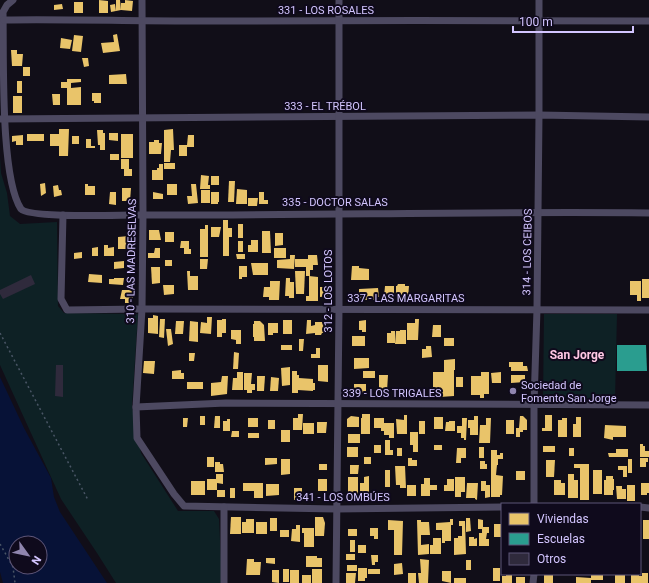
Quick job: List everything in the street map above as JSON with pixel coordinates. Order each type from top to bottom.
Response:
[{"type":"street","points":[[1,119],[4,12],[7,5],[13,0]]},
{"type":"street","name":"310 - LAS MADRESELVAS","points":[[142,0],[142,309],[136,407],[137,438],[174,494],[184,506]]},
{"type":"street","name":"312 - LOS LOTOS","points":[[336,583],[339,309],[339,0]]},
{"type":"street","name":"314 - LOS CEIBOS","points":[[534,503],[539,0]]},
{"type":"street","name":"331 - LOS ROSALES","points":[[4,20],[339,22],[456,20],[649,21]]},
{"type":"street","name":"333 - EL TRÉBOL","points":[[1,119],[539,115],[649,117]]},
{"type":"street","name":"335 - DOCTOR SALAS","points":[[1,119],[5,172],[14,198],[22,210],[28,213],[63,215],[538,212],[649,213]]},
{"type":"street","name":"337 - LAS MARGARITAS","points":[[63,215],[61,299],[67,310],[649,310]]},
{"type":"street","name":"339 - LOS TRIGALES","points":[[136,407],[226,403],[649,405]]},
{"type":"street","name":"341 - LOS OMBÚES","points":[[184,506],[336,509],[501,507]]},
{"type":"street","points":[[224,507],[224,583]]},
{"type":"path","points":[[0,333],[88,500]]},
{"type":"path","points":[[0,544],[13,567],[15,583]]},
{"type":"green space","points":[[0,157],[1,173],[7,193],[10,216],[20,224],[57,222],[58,306],[64,313],[138,314],[132,406],[141,453],[178,511],[214,511],[219,519],[222,583],[116,583],[61,499],[0,365]]},
{"type":"green space","name":"San Jorge","points":[[544,314],[617,314],[615,400],[543,399]]},
{"type":"water","points":[[0,377],[24,428],[51,478],[54,497],[60,512],[107,583],[3,583],[0,572]]},
{"type":"building: Viviendas","points":[[99,0],[108,1],[108,13],[99,13]]},
{"type":"building: Viviendas","points":[[116,0],[120,0],[121,10],[116,11]]},
{"type":"building: Viviendas","points":[[125,0],[133,1],[132,11],[121,10],[121,3],[125,3]]},
{"type":"building: Viviendas","points":[[74,2],[83,2],[83,13],[74,13]]},
{"type":"building: Viviendas","points":[[62,4],[63,9],[54,10],[54,5]]},
{"type":"building: Viviendas","points":[[115,4],[116,11],[111,12],[110,5]]},
{"type":"building: Viviendas","points":[[117,34],[120,51],[103,53],[101,43],[114,42],[113,35]]},
{"type":"building: Viviendas","points":[[74,35],[83,36],[81,52],[72,51]]},
{"type":"building: Viviendas","points":[[61,38],[72,40],[70,49],[60,48]]},
{"type":"building: Viviendas","points":[[11,50],[17,50],[17,54],[23,54],[22,66],[12,66]]},
{"type":"building: Viviendas","points":[[82,58],[88,58],[89,66],[84,67]]},
{"type":"building: Viviendas","points":[[23,67],[30,67],[30,76],[23,76]]},
{"type":"building: Viviendas","points":[[126,74],[127,84],[109,84],[109,75]]},
{"type":"building: Viviendas","points":[[67,79],[81,79],[81,82],[71,83],[71,88],[81,87],[81,105],[67,105],[67,88],[61,88],[61,82],[67,82]]},
{"type":"building: Viviendas","points":[[17,81],[22,81],[22,93],[17,93]]},
{"type":"building: Viviendas","points":[[92,93],[101,93],[101,103],[94,103],[94,101],[92,101]]},
{"type":"building: Viviendas","points":[[52,94],[60,94],[60,105],[53,105]]},
{"type":"building: Viviendas","points":[[13,96],[22,96],[22,113],[13,113]]},
{"type":"building: Viviendas","points":[[59,129],[69,129],[68,156],[59,156],[59,146],[50,146],[50,134],[59,134]]},
{"type":"building: Viviendas","points":[[173,129],[174,150],[171,150],[170,162],[164,162],[164,130]]},
{"type":"building: Viviendas","points":[[97,130],[103,130],[103,133],[105,133],[105,150],[100,150],[100,145],[98,145]]},
{"type":"building: Viviendas","points":[[109,133],[118,133],[118,141],[109,140]]},
{"type":"building: Viviendas","points":[[27,134],[44,134],[44,141],[27,141]]},
{"type":"building: Viviendas","points":[[121,134],[133,134],[133,158],[121,158]]},
{"type":"building: Viviendas","points":[[23,135],[23,145],[16,145],[16,141],[12,142],[12,136]]},
{"type":"building: Viviendas","points":[[188,135],[194,135],[194,147],[187,147],[187,156],[179,156],[179,145],[187,145]]},
{"type":"building: Viviendas","points":[[72,136],[79,136],[79,144],[72,144]]},
{"type":"building: Viviendas","points":[[86,139],[91,139],[91,146],[95,146],[95,148],[86,148]]},
{"type":"building: Viviendas","points":[[154,140],[159,140],[159,143],[162,143],[161,154],[149,154],[149,142],[154,142]]},
{"type":"building: Viviendas","points":[[110,154],[119,154],[119,160],[110,160]]},
{"type":"building: Viviendas","points":[[121,159],[129,159],[129,169],[132,169],[132,176],[124,176],[124,169],[121,169]]},
{"type":"building: Viviendas","points":[[164,163],[175,163],[175,169],[164,169]]},
{"type":"building: Viviendas","points":[[159,164],[163,164],[163,180],[152,180],[152,170],[157,170],[157,168],[159,168]]},
{"type":"building: Viviendas","points":[[201,175],[209,176],[208,185],[210,185],[210,189],[200,189]]},
{"type":"building: Viviendas","points":[[211,176],[219,176],[219,185],[211,185]]},
{"type":"building: Viviendas","points":[[229,181],[235,181],[234,202],[228,202]]},
{"type":"building: Viviendas","points":[[45,183],[46,193],[41,196],[40,184]]},
{"type":"building: Viviendas","points":[[85,184],[88,184],[88,186],[95,186],[95,195],[85,195]]},
{"type":"building: Viviendas","points":[[167,184],[177,184],[177,195],[167,195]]},
{"type":"building: Viviendas","points":[[191,184],[196,184],[198,203],[188,204],[187,196],[192,196]]},
{"type":"building: Viviendas","points":[[58,185],[62,195],[54,197],[53,186]]},
{"type":"building: Viviendas","points":[[122,188],[131,188],[130,201],[122,201]]},
{"type":"building: Viviendas","points":[[237,189],[247,190],[247,204],[236,204]]},
{"type":"building: Viviendas","points":[[201,190],[210,190],[210,203],[201,203]]},
{"type":"building: Viviendas","points":[[110,192],[116,192],[116,205],[109,204]]},
{"type":"building: Viviendas","points":[[153,192],[163,194],[163,199],[153,199]]},
{"type":"building: Viviendas","points":[[211,192],[219,192],[218,204],[211,204]]},
{"type":"building: Viviendas","points":[[259,192],[264,192],[264,200],[268,200],[268,204],[259,204]]},
{"type":"building: Viviendas","points":[[248,198],[258,198],[257,206],[248,206]]},
{"type":"building: Viviendas","points":[[223,220],[228,220],[228,228],[232,228],[232,237],[229,237],[229,256],[223,256]]},
{"type":"building: Viviendas","points":[[238,224],[243,224],[243,238],[238,238]]},
{"type":"building: Viviendas","points":[[205,225],[208,225],[208,257],[200,257],[200,229],[205,229]]},
{"type":"building: Viviendas","points":[[211,227],[221,227],[219,237],[211,237]]},
{"type":"building: Viviendas","points":[[149,230],[159,230],[161,240],[149,240]]},
{"type":"building: Viviendas","points":[[262,231],[270,231],[271,253],[262,253]]},
{"type":"building: Viviendas","points":[[165,232],[174,232],[174,242],[165,242]]},
{"type":"building: Viviendas","points":[[275,233],[283,233],[283,245],[275,246]]},
{"type":"building: Viviendas","points":[[129,236],[129,249],[118,249],[118,237]]},
{"type":"building: Viviendas","points":[[251,240],[258,240],[258,252],[248,252],[248,245],[251,245]]},
{"type":"building: Viviendas","points":[[181,241],[189,241],[189,249],[191,249],[191,254],[184,254],[184,248],[180,248]]},
{"type":"building: Viviendas","points":[[238,241],[243,241],[243,252],[238,252]]},
{"type":"building: Viviendas","points":[[104,245],[108,245],[108,248],[114,247],[114,256],[104,256]]},
{"type":"building: Viviendas","points":[[98,247],[98,256],[92,256],[92,248]]},
{"type":"building: Viviendas","points":[[155,248],[160,248],[160,258],[148,258],[148,253],[154,253]]},
{"type":"building: Viviendas","points":[[274,248],[286,248],[286,258],[274,258]]},
{"type":"building: Viviendas","points":[[82,252],[82,258],[74,259],[74,253]]},
{"type":"building: Viviendas","points":[[236,254],[245,254],[245,259],[237,259]]},
{"type":"building: Viviendas","points":[[290,255],[295,255],[294,269],[277,268],[277,260],[290,259]]},
{"type":"building: Viviendas","points":[[308,255],[317,255],[318,265],[313,265],[313,270],[310,270],[310,276],[306,276],[306,267],[295,267],[295,259],[308,259]]},
{"type":"building: Viviendas","points":[[200,259],[208,259],[207,269],[200,269]]},
{"type":"building: Viviendas","points":[[165,260],[172,260],[172,266],[165,266]]},
{"type":"building: Viviendas","points":[[124,261],[124,268],[114,269],[114,262]]},
{"type":"building: Viviendas","points":[[251,263],[268,263],[268,275],[253,275]]},
{"type":"building: Viviendas","points":[[239,266],[247,266],[247,277],[242,277],[242,279],[239,279]]},
{"type":"building: Viviendas","points":[[352,266],[359,266],[359,268],[369,269],[369,280],[351,280]]},
{"type":"building: Viviendas","points":[[151,267],[160,267],[160,283],[152,284]]},
{"type":"building: Viviendas","points":[[187,271],[190,271],[190,276],[198,276],[198,290],[188,290]]},
{"type":"building: Viviendas","points":[[295,271],[305,271],[304,294],[296,294]]},
{"type":"building: Viviendas","points":[[89,274],[102,275],[102,283],[88,282]]},
{"type":"building: Viviendas","points":[[309,276],[318,277],[318,301],[306,301],[306,296],[309,296]]},
{"type":"building: Viviendas","points":[[124,278],[123,285],[109,284],[109,279]]},
{"type":"building: Viviendas","points":[[286,278],[290,278],[290,282],[294,282],[294,298],[285,296]]},
{"type":"building: Viviendas","points":[[642,279],[649,279],[649,298],[642,298]]},
{"type":"building: Viviendas","points":[[270,281],[280,281],[279,300],[269,300],[269,297],[263,297],[264,287],[270,287]]},
{"type":"building: Viviendas","points":[[630,281],[641,281],[641,301],[637,301],[637,295],[630,295]]},
{"type":"building: Viviendas","points":[[398,284],[405,284],[405,286],[409,286],[408,298],[399,298],[399,295],[396,295],[396,286]]},
{"type":"building: Viviendas","points":[[163,285],[174,285],[174,294],[164,295]]},
{"type":"building: Viviendas","points":[[385,286],[394,286],[394,297],[384,297]]},
{"type":"building: Viviendas","points":[[320,287],[328,287],[328,296],[320,297]]},
{"type":"building: Viviendas","points":[[378,288],[379,297],[377,297],[377,300],[351,300],[348,297],[359,296],[359,289]]},
{"type":"building: Viviendas","points":[[122,290],[133,290],[133,299],[130,299],[130,303],[125,303],[125,299],[120,299]]},
{"type":"building: Viviendas","points":[[153,315],[158,316],[158,334],[148,333],[148,318],[153,318]]},
{"type":"building: Viviendas","points":[[207,317],[212,317],[211,334],[200,333],[201,322],[207,323]]},
{"type":"building: Viviendas","points":[[160,319],[165,319],[164,338],[159,337]]},
{"type":"building: Viviendas","points":[[226,319],[226,333],[222,333],[222,337],[217,337],[217,320]]},
{"type":"building: Viviendas","points":[[415,319],[419,319],[418,340],[407,340],[407,323],[415,323]]},
{"type":"building: Viviendas","points":[[283,320],[292,320],[292,334],[283,334]]},
{"type":"building: Viviendas","points":[[307,320],[311,320],[311,326],[315,325],[315,322],[324,322],[324,320],[328,320],[327,333],[322,333],[321,335],[315,335],[315,333],[306,334]]},
{"type":"building: Viviendas","points":[[366,320],[366,332],[362,332],[362,330],[359,330],[359,321]]},
{"type":"building: Viviendas","points":[[176,321],[184,321],[183,334],[175,334]]},
{"type":"building: Viviendas","points":[[190,321],[198,322],[198,342],[189,341]]},
{"type":"building: Viviendas","points":[[254,321],[260,321],[264,325],[265,341],[254,341]]},
{"type":"building: Viviendas","points":[[268,323],[278,323],[278,333],[268,335]]},
{"type":"building: Viviendas","points":[[433,325],[441,325],[441,337],[432,337]]},
{"type":"building: Viviendas","points":[[166,329],[171,329],[173,344],[168,346]]},
{"type":"building: Viviendas","points":[[231,330],[241,330],[241,344],[236,344],[236,340],[231,339]]},
{"type":"building: Viviendas","points":[[406,330],[406,344],[395,344],[396,331]]},
{"type":"building: Viviendas","points":[[391,331],[395,331],[395,343],[387,343],[387,333],[391,333]]},
{"type":"building: Viviendas","points":[[352,336],[365,336],[365,346],[352,346]]},
{"type":"building: Viviendas","points":[[444,338],[454,338],[454,346],[444,346]]},
{"type":"building: Viviendas","points":[[299,339],[304,339],[303,351],[299,351]]},
{"type":"building: Viviendas","points":[[281,345],[292,345],[292,350],[281,350]]},
{"type":"building: Viviendas","points":[[426,346],[431,346],[432,357],[422,358],[422,349],[426,349]]},
{"type":"building: Viviendas","points":[[316,348],[320,348],[320,358],[311,358],[311,354],[316,354]]},
{"type":"building: Viviendas","points":[[234,352],[239,353],[238,369],[233,369]]},
{"type":"building: Viviendas","points":[[189,353],[195,353],[194,361],[189,361]]},
{"type":"building: Viviendas","points":[[354,358],[369,358],[369,368],[354,369]]},
{"type":"building: Viviendas","points":[[455,359],[454,396],[440,397],[439,391],[433,392],[433,372],[444,372],[444,360]]},
{"type":"building: Viviendas","points":[[144,361],[155,361],[154,374],[143,373]]},
{"type":"building: Viviendas","points":[[509,362],[523,362],[523,366],[527,366],[528,371],[511,371]]},
{"type":"building: Viviendas","points":[[318,365],[328,365],[328,382],[318,381]]},
{"type":"building: Viviendas","points":[[290,367],[290,385],[282,386],[281,368]]},
{"type":"building: Viviendas","points":[[181,370],[181,373],[184,373],[184,379],[172,379],[172,371]]},
{"type":"building: Viviendas","points":[[292,371],[297,371],[299,378],[313,379],[313,383],[315,383],[315,390],[298,390],[298,393],[292,393]]},
{"type":"building: Viviendas","points":[[363,371],[375,371],[375,378],[363,378]]},
{"type":"building: Viviendas","points":[[237,372],[243,372],[243,390],[232,390],[233,378],[237,378]]},
{"type":"building: Viviendas","points":[[481,372],[489,372],[489,394],[484,394],[484,398],[480,398],[480,395],[471,395],[471,376],[481,376]]},
{"type":"building: Viviendas","points":[[501,372],[501,383],[492,383],[491,373]]},
{"type":"building: Viviendas","points":[[244,373],[252,373],[251,384],[255,384],[255,390],[252,390],[252,393],[247,393],[247,390],[244,390]]},
{"type":"building: Viviendas","points":[[379,375],[388,375],[387,391],[379,391]]},
{"type":"building: Viviendas","points":[[511,375],[525,375],[525,382],[511,383]]},
{"type":"building: Viviendas","points":[[222,376],[228,376],[227,394],[211,396],[211,383],[221,382]]},
{"type":"building: Viviendas","points":[[257,376],[265,376],[264,391],[257,391]]},
{"type":"building: Viviendas","points":[[271,377],[279,378],[278,391],[270,391]]},
{"type":"building: Viviendas","points":[[456,377],[463,377],[463,387],[456,387]]},
{"type":"building: Viviendas","points":[[187,382],[203,382],[203,389],[187,389]]},
{"type":"building: Viviendas","points":[[354,384],[366,384],[366,394],[354,394]]},
{"type":"building: Viviendas","points":[[298,414],[303,414],[302,430],[293,430],[293,418],[298,418]]},
{"type":"building: Viviendas","points":[[362,414],[370,414],[370,434],[361,434]]},
{"type":"building: Viviendas","points":[[404,415],[407,415],[407,434],[397,434],[396,419],[404,420]]},
{"type":"building: Viviendas","points":[[545,415],[552,415],[552,431],[542,431],[542,428],[545,428]]},
{"type":"building: Viviendas","points":[[200,416],[205,416],[205,425],[200,425]]},
{"type":"building: Viviendas","points":[[215,416],[220,416],[220,428],[214,428]]},
{"type":"building: Viviendas","points":[[351,416],[359,417],[359,427],[347,427],[347,419]]},
{"type":"building: Viviendas","points":[[474,416],[478,416],[478,435],[470,435],[468,420],[474,420]]},
{"type":"building: Viviendas","points":[[520,416],[523,416],[527,420],[527,430],[520,432],[520,437],[516,437],[516,428],[519,428]]},
{"type":"building: Viviendas","points":[[434,417],[443,417],[443,429],[434,429]]},
{"type":"building: Viviendas","points":[[576,417],[581,417],[581,437],[573,437],[573,424],[576,424]]},
{"type":"building: Viviendas","points":[[183,418],[188,418],[187,427],[183,427]]},
{"type":"building: Viviendas","points":[[248,418],[258,418],[258,427],[248,427]]},
{"type":"building: Viviendas","points":[[374,418],[384,418],[384,423],[394,423],[394,438],[389,438],[389,435],[384,435],[384,431],[381,431],[381,428],[374,428]]},
{"type":"building: Viviendas","points":[[462,418],[467,418],[466,440],[461,438],[461,433],[457,433],[457,426],[462,426]]},
{"type":"building: Viviendas","points":[[486,418],[491,418],[490,443],[479,443],[480,425],[486,425]]},
{"type":"building: Viviendas","points":[[562,418],[567,418],[567,437],[558,437],[558,420],[562,420]]},
{"type":"building: Viviendas","points":[[227,419],[230,419],[230,431],[223,431],[223,421],[227,421]]},
{"type":"building: Viviendas","points":[[268,420],[275,420],[275,429],[268,429]]},
{"type":"building: Viviendas","points":[[506,420],[514,420],[514,434],[506,434]]},
{"type":"building: Viviendas","points":[[419,421],[425,421],[425,434],[419,434]]},
{"type":"building: Viviendas","points":[[455,421],[455,431],[445,431],[446,422]]},
{"type":"building: Viviendas","points":[[317,422],[327,422],[326,433],[317,433]]},
{"type":"building: Viviendas","points":[[303,423],[314,423],[314,434],[303,434]]},
{"type":"building: Viviendas","points":[[605,425],[626,426],[626,437],[613,437],[613,440],[604,438]]},
{"type":"building: Viviendas","points":[[281,430],[290,430],[290,442],[281,442]]},
{"type":"building: Viviendas","points":[[232,431],[239,431],[239,437],[231,437]]},
{"type":"building: Viviendas","points":[[410,432],[418,432],[418,452],[413,452],[413,445],[410,445]]},
{"type":"building: Viviendas","points":[[248,433],[259,433],[259,438],[248,438]]},
{"type":"building: Viviendas","points":[[348,434],[360,434],[360,443],[348,443]]},
{"type":"building: Viviendas","points":[[385,440],[390,440],[390,450],[393,450],[393,455],[385,455]]},
{"type":"building: Viviendas","points":[[640,444],[645,446],[645,451],[649,451],[649,457],[640,457]]},
{"type":"building: Viviendas","points":[[374,445],[381,445],[381,453],[374,453]]},
{"type":"building: Viviendas","points":[[434,445],[442,445],[442,450],[434,450]]},
{"type":"building: Viviendas","points":[[543,446],[555,446],[555,452],[543,452]]},
{"type":"building: Viviendas","points":[[347,447],[358,447],[358,457],[347,457]]},
{"type":"building: Viviendas","points":[[479,447],[484,447],[484,458],[479,458]]},
{"type":"building: Viviendas","points":[[397,448],[402,448],[402,456],[397,456]]},
{"type":"building: Viviendas","points":[[457,448],[466,448],[466,458],[461,458],[461,463],[456,463]]},
{"type":"building: Viviendas","points":[[569,448],[574,448],[574,456],[569,456]]},
{"type":"building: Viviendas","points":[[616,449],[628,449],[628,457],[609,457],[608,453],[616,453]]},
{"type":"building: Viviendas","points":[[491,450],[497,450],[497,455],[503,453],[503,459],[498,459],[496,475],[503,476],[502,495],[500,495],[500,497],[491,497]]},
{"type":"building: Viviendas","points":[[207,457],[214,457],[214,467],[207,467]]},
{"type":"building: Viviendas","points":[[364,457],[371,457],[371,464],[364,464]]},
{"type":"building: Viviendas","points":[[265,458],[277,458],[277,464],[265,465]]},
{"type":"building: Viviendas","points":[[408,458],[417,460],[417,466],[408,466]]},
{"type":"building: Viviendas","points":[[640,458],[648,458],[646,467],[640,467]]},
{"type":"building: Viviendas","points":[[281,459],[290,459],[290,474],[281,475]]},
{"type":"building: Viviendas","points":[[628,459],[632,459],[632,473],[628,473]]},
{"type":"building: Viviendas","points":[[546,460],[555,460],[554,477],[546,477]]},
{"type":"building: Viviendas","points":[[480,461],[485,461],[485,464],[487,464],[487,469],[480,469]]},
{"type":"building: Viviendas","points":[[215,462],[220,462],[220,464],[223,464],[224,472],[215,472]]},
{"type":"building: Viviendas","points":[[319,464],[327,464],[327,470],[319,470]]},
{"type":"building: Viviendas","points":[[574,464],[589,464],[589,500],[580,500],[580,468],[574,468]]},
{"type":"building: Viviendas","points":[[350,465],[359,465],[358,474],[350,474]]},
{"type":"building: Viviendas","points":[[395,466],[405,466],[406,488],[400,488],[400,485],[396,485]]},
{"type":"building: Viviendas","points":[[618,466],[627,466],[627,477],[623,477],[623,470],[618,470]]},
{"type":"building: Viviendas","points":[[385,470],[390,470],[390,487],[385,487]]},
{"type":"building: Viviendas","points":[[593,470],[602,470],[602,494],[593,494]]},
{"type":"building: Viviendas","points":[[516,471],[525,471],[525,480],[516,480]]},
{"type":"building: Viviendas","points":[[216,474],[223,474],[223,484],[217,483],[217,490],[207,490],[207,479],[216,479]]},
{"type":"building: Viviendas","points":[[568,474],[574,474],[574,480],[578,480],[578,498],[568,498]]},
{"type":"building: Viviendas","points":[[369,476],[369,496],[360,496],[360,483],[364,483],[364,477]]},
{"type":"building: Viviendas","points":[[606,476],[613,476],[613,495],[604,495],[604,480],[606,480]]},
{"type":"building: Viviendas","points":[[348,477],[358,477],[358,499],[353,499],[353,497],[348,496]]},
{"type":"building: Viviendas","points":[[455,477],[465,477],[465,492],[461,492],[461,497],[455,497]]},
{"type":"building: Viviendas","points":[[424,478],[430,478],[430,485],[437,485],[437,490],[430,490],[430,496],[421,496],[421,484],[424,484]]},
{"type":"building: Viviendas","points":[[318,479],[327,479],[327,491],[318,491]]},
{"type":"building: Viviendas","points":[[447,479],[454,479],[454,491],[444,491],[444,485],[447,485]]},
{"type":"building: Viviendas","points":[[554,480],[561,480],[561,483],[565,483],[565,495],[554,495]]},
{"type":"building: Viviendas","points":[[191,481],[205,481],[205,495],[191,495]]},
{"type":"building: Viviendas","points":[[481,481],[486,481],[486,485],[490,485],[490,497],[485,498],[485,491],[481,491]]},
{"type":"building: Viviendas","points":[[243,483],[263,483],[263,498],[254,498],[254,491],[243,491]]},
{"type":"building: Viviendas","points":[[467,483],[478,483],[477,500],[475,498],[466,498]]},
{"type":"building: Viviendas","points":[[641,483],[649,483],[649,493],[647,493],[647,495],[641,495]]},
{"type":"building: Viviendas","points":[[266,484],[279,484],[279,495],[266,496]]},
{"type":"building: Viviendas","points":[[407,485],[416,485],[416,496],[407,496]]},
{"type":"building: Viviendas","points":[[627,485],[635,485],[635,501],[627,501]]},
{"type":"building: Viviendas","points":[[616,486],[622,486],[622,489],[626,489],[626,499],[617,499]]},
{"type":"building: Viviendas","points":[[230,488],[235,488],[235,498],[230,498]]},
{"type":"building: Viviendas","points":[[294,488],[302,488],[302,499],[294,500]]},
{"type":"building: Viviendas","points":[[217,490],[225,490],[225,497],[217,497]]},
{"type":"building: Viviendas","points":[[231,517],[241,517],[241,534],[230,534]]},
{"type":"building: Viviendas","points":[[315,517],[323,517],[325,523],[324,536],[315,536]]},
{"type":"building: Viviendas","points":[[270,518],[277,518],[277,531],[270,531]]},
{"type":"building: Viviendas","points":[[466,518],[470,518],[471,531],[466,532]]},
{"type":"building: Viviendas","points":[[246,519],[254,519],[254,533],[242,533],[242,522],[246,522]]},
{"type":"building: Viviendas","points":[[450,519],[453,519],[453,525],[451,525],[451,541],[445,541],[445,543],[442,543],[442,530],[436,530],[436,523],[450,522]]},
{"type":"building: Viviendas","points":[[478,519],[483,520],[483,527],[489,527],[489,533],[487,533],[486,539],[489,539],[489,546],[479,546],[479,533],[482,533],[482,529],[478,529]]},
{"type":"building: Viviendas","points":[[388,520],[403,521],[402,555],[394,555],[394,530],[388,530]]},
{"type":"building: Viviendas","points":[[417,520],[421,520],[421,522],[429,522],[430,535],[421,535],[421,545],[429,544],[429,554],[418,555]]},
{"type":"building: Viviendas","points":[[643,520],[649,520],[649,539],[643,539]]},
{"type":"building: Viviendas","points":[[459,521],[465,521],[466,554],[454,555],[454,538],[462,536],[462,526],[459,526]]},
{"type":"building: Viviendas","points":[[256,522],[267,522],[267,534],[256,534]]},
{"type":"building: Viviendas","points":[[494,524],[501,524],[501,537],[494,537]]},
{"type":"building: Viviendas","points":[[296,525],[300,525],[300,542],[291,541],[292,529],[296,529]]},
{"type":"building: Viviendas","points":[[302,528],[314,528],[314,547],[304,547],[304,533],[302,533]]},
{"type":"building: Viviendas","points":[[370,528],[378,528],[378,539],[374,539],[374,536],[370,536]]},
{"type":"building: Viviendas","points":[[348,529],[357,529],[357,536],[348,536]]},
{"type":"building: Viviendas","points":[[280,530],[289,530],[289,537],[280,537]]},
{"type":"building: Viviendas","points":[[469,537],[474,537],[474,539],[477,538],[477,546],[469,546]]},
{"type":"building: Viviendas","points":[[433,538],[441,538],[441,554],[430,554],[430,545],[433,545]]},
{"type":"building: Viviendas","points":[[350,540],[355,540],[355,552],[350,552]]},
{"type":"building: Viviendas","points":[[358,545],[366,545],[366,553],[358,553]]},
{"type":"building: Viviendas","points":[[346,554],[355,554],[355,560],[346,560]]},
{"type":"building: Viviendas","points":[[371,555],[378,555],[378,562],[375,562],[375,565],[372,565]]},
{"type":"building: Viviendas","points":[[306,556],[317,556],[317,558],[322,558],[322,567],[306,567]]},
{"type":"building: Viviendas","points":[[266,558],[275,558],[275,564],[266,563]]},
{"type":"building: Viviendas","points":[[247,559],[254,559],[254,562],[261,562],[260,575],[246,575]]},
{"type":"building: Viviendas","points":[[420,559],[429,560],[428,583],[419,583],[418,573],[421,573]]},
{"type":"building: Viviendas","points":[[466,560],[471,560],[471,570],[466,570]]},
{"type":"building: Viviendas","points":[[402,563],[403,574],[394,575],[394,564]]},
{"type":"building: Viviendas","points":[[347,565],[357,565],[357,571],[347,571]]},
{"type":"building: Viviendas","points":[[358,568],[367,568],[367,578],[365,578],[365,581],[358,581]]},
{"type":"building: Viviendas","points":[[493,568],[500,568],[500,581],[493,581]]},
{"type":"building: Viviendas","points":[[283,569],[289,569],[289,582],[283,582]]},
{"type":"building: Viviendas","points":[[312,569],[322,569],[322,583],[312,583]]},
{"type":"building: Viviendas","points":[[368,569],[380,569],[380,574],[368,574]]},
{"type":"building: Viviendas","points":[[272,570],[279,570],[279,583],[272,582]]},
{"type":"building: Viviendas","points":[[290,570],[299,570],[299,583],[290,583]]},
{"type":"building: Viviendas","points":[[442,571],[451,571],[451,583],[442,581]]},
{"type":"building: Viviendas","points":[[346,573],[356,573],[355,583],[346,583]]},
{"type":"building: Viviendas","points":[[408,573],[416,573],[416,583],[408,583]]},
{"type":"building: Viviendas","points":[[642,573],[648,573],[648,583],[631,583],[631,575],[642,576]]},
{"type":"building: Viviendas","points":[[302,575],[311,575],[311,583],[302,583]]},
{"type":"building: Viviendas","points":[[512,575],[512,583],[502,583],[502,576]]},
{"type":"building: Viviendas","points":[[544,575],[553,575],[553,583],[544,583]]},
{"type":"building: Viviendas","points":[[591,575],[603,575],[603,580],[591,580],[591,583],[576,583],[576,577],[591,578]]},
{"type":"building: Viviendas","points":[[615,575],[625,575],[625,583],[615,583]]},
{"type":"building: Viviendas","points":[[516,577],[525,577],[525,583],[516,583]]},
{"type":"building: Viviendas","points":[[454,578],[466,578],[466,583],[454,583]]},
{"type":"building: Escuelas","points":[[617,345],[646,345],[647,371],[617,371]]},
{"type":"building: Otros","points":[[31,275],[35,284],[3,299],[0,294],[0,290]]},
{"type":"building: Otros","points":[[56,365],[63,365],[63,397],[55,396]]},
{"type":"place","name":"Sociedad de Fomento San Jorge","points":[[513,391]]},
{"type":"district","name":"San Jorge","points":[[577,355]]}]
